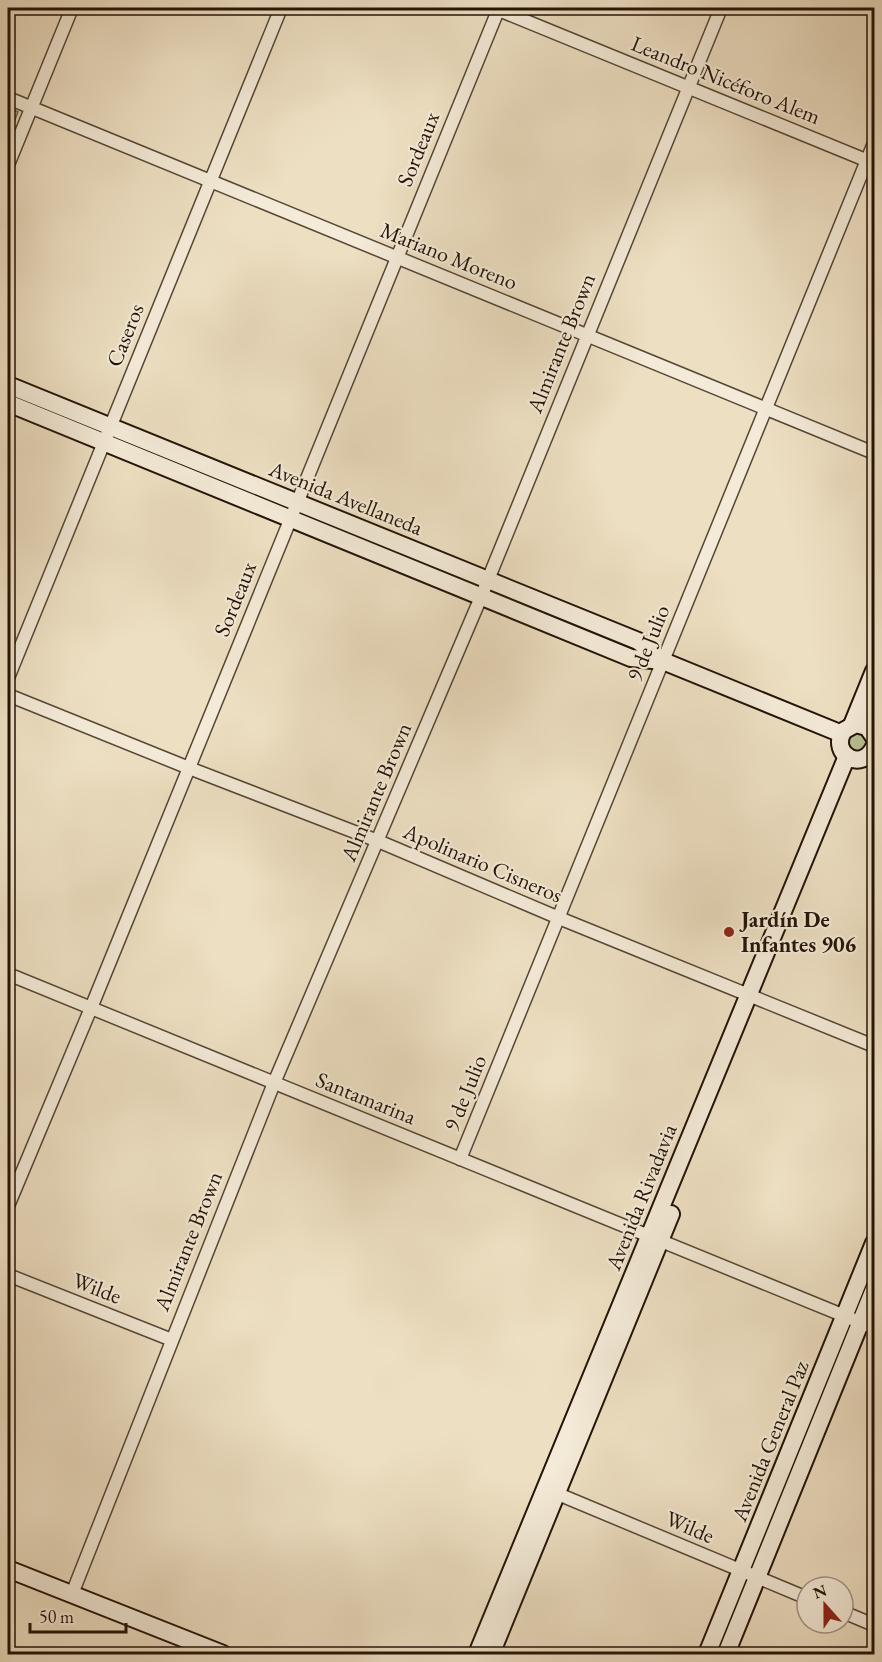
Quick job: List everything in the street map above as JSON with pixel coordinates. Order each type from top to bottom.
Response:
[{"type":"main road","name":"Avenida Avellaneda","points":[[8,385],[290,519],[631,658],[663,661],[864,732]]},
{"type":"main road","name":"Avenida Avellaneda","points":[[8,402],[107,434],[297,503],[638,641],[663,661]]},
{"type":"main road","points":[[864,732],[874,671]]},
{"type":"main road","points":[[864,755],[840,746],[864,732],[874,709]]},
{"type":"main road","name":"Avenida Rivadavia","points":[[477,1654],[654,1239],[753,998],[864,755]]},
{"type":"main road","name":"Avenida Rivadavia","points":[[491,1654],[558,1494],[654,1239]]},
{"type":"main road","name":"Avenida General Paz","points":[[726,1654],[750,1574],[874,1243]]},
{"type":"main road","name":"Avenida General Paz","points":[[708,1654],[750,1574],[868,1325],[874,1289]]},
{"type":"main road","points":[[8,1569],[223,1654]]},
{"type":"street","points":[[8,165],[72,8]]},
{"type":"street","name":"Caseros","points":[[8,678],[281,8]]},
{"type":"street","name":"Leandro Nicéforo Alem","points":[[497,8],[871,162]]},
{"type":"street","name":"Sordeaux","points":[[8,1206],[189,768],[497,8]]},
{"type":"street","name":"Almirante Brown","points":[[72,1594],[274,1083],[481,597],[721,8]]},
{"type":"street","name":"Mariano Moreno","points":[[8,98],[874,453]]},
{"type":"street","name":"9 de Julio","points":[[460,1159],[766,409],[871,162],[874,143]]},
{"type":"street","name":"Apolinario Cisneros","points":[[8,695],[378,841],[559,918],[874,1046]]},
{"type":"street","name":"Santamarina","points":[[8,974],[868,1325]]},
{"type":"street","name":"Wilde","points":[[8,1275],[172,1340]]},
{"type":"street","name":"Wilde","points":[[558,1494],[795,1593]]},
{"type":"street","points":[[855,1617],[874,1625]]},
{"type":"green space","points":[[8,108],[18,112],[8,138]]},
{"type":"green space","points":[[310,515],[462,577],[460,584],[307,521]]},
{"type":"green space","points":[[496,588],[648,651],[645,657],[493,594]]},
{"type":"green space","points":[[854,733],[862,733],[867,738],[865,749],[854,751],[849,746],[849,738]]},
{"type":"green space","points":[[842,1337],[846,1339],[759,1548],[756,1547]]},
{"type":"place","name":"Jardín De Infantes 906","points":[[729,932]]}]
